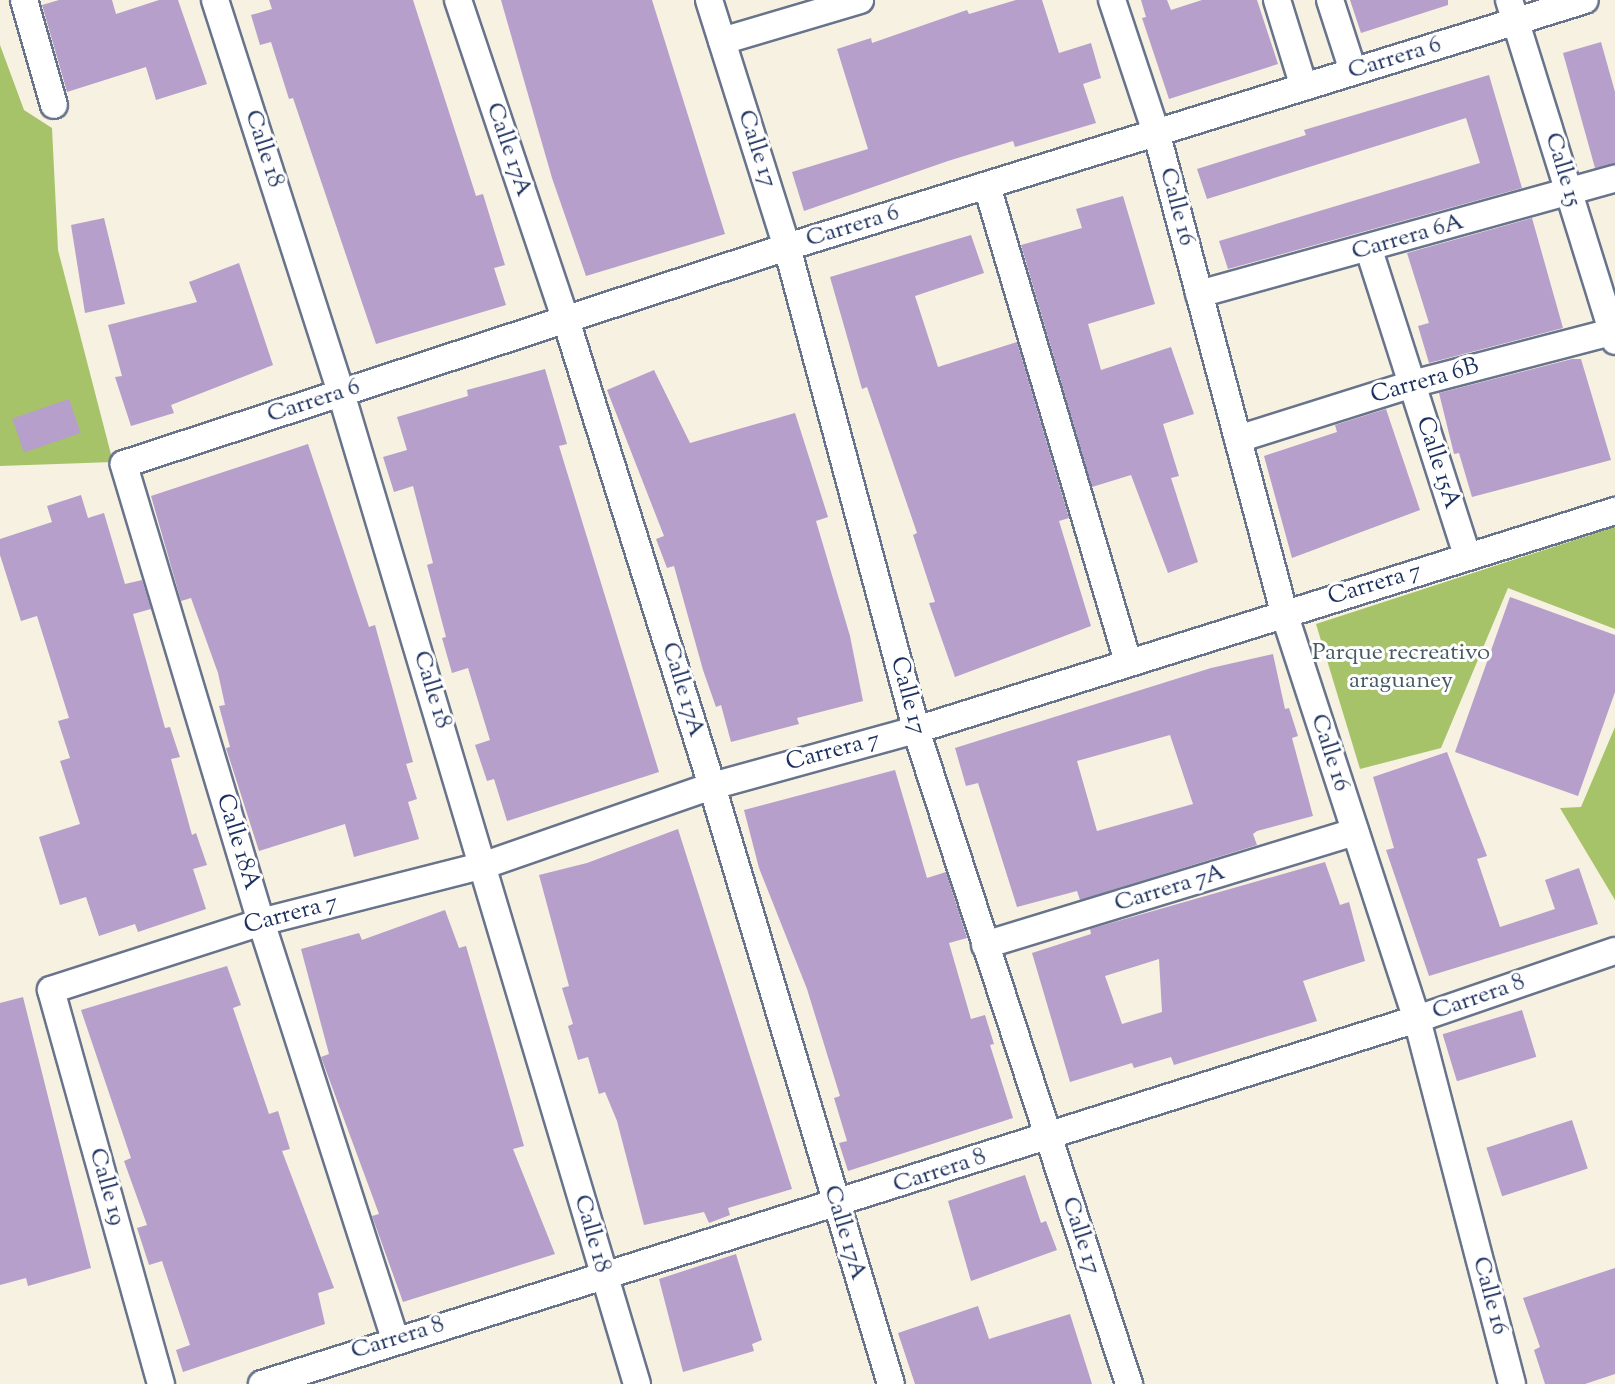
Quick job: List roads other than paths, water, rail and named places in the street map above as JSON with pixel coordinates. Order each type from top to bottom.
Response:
[{"type":"street","points":[[24,0],[54,104]]},
{"type":"street","name":"Calle 18","points":[[215,0],[341,393],[485,865],[604,1279],[637,1384]]},
{"type":"street","name":"Calle 17A","points":[[458,0],[566,320],[712,786],[835,1205],[891,1384]]},
{"type":"street","name":"Calle 17","points":[[709,0],[787,247],[916,730],[1129,1384]]},
{"type":"street","points":[[722,41],[860,0]]},
{"type":"street","name":"Calle 16","points":[[1112,0],[1157,135],[1284,613],[1417,1020],[1513,1384]]},
{"type":"street","points":[[1277,0],[1304,87]]},
{"type":"street","points":[[1330,0],[1353,71]]},
{"type":"street","name":"Carrera 6","points":[[124,464],[787,247],[1157,135],[1353,71],[1513,11],[1585,0]]},
{"type":"street","name":"Calle 15","points":[[1513,11],[1614,335]]},
{"type":"street","name":"Carrera 6A","points":[[1199,294],[1369,250],[1615,179]]},
{"type":"street","points":[[987,186],[1128,663]]},
{"type":"street","name":"Calle 15A","points":[[1369,250],[1467,556]]},
{"type":"street","name":"Carrera 6B","points":[[1238,439],[1412,384],[1614,335]]},
{"type":"street","name":"Calle 18A","points":[[124,464],[261,922],[395,1339]]},
{"type":"street","name":"Carrera 7","points":[[51,990],[261,922],[485,865],[712,786],[916,730],[1615,511]]},
{"type":"street","name":"Carrera 7A","points":[[985,945],[1355,832]]},
{"type":"street","name":"Carrera 8","points":[[262,1384],[395,1339],[604,1279],[1417,1020],[1615,951]]},
{"type":"street","name":"Calle 19","points":[[51,990],[161,1384]]},
{"type":"park label","name":"Parque recreativo araguaney","points":[[1401,668]]}]
